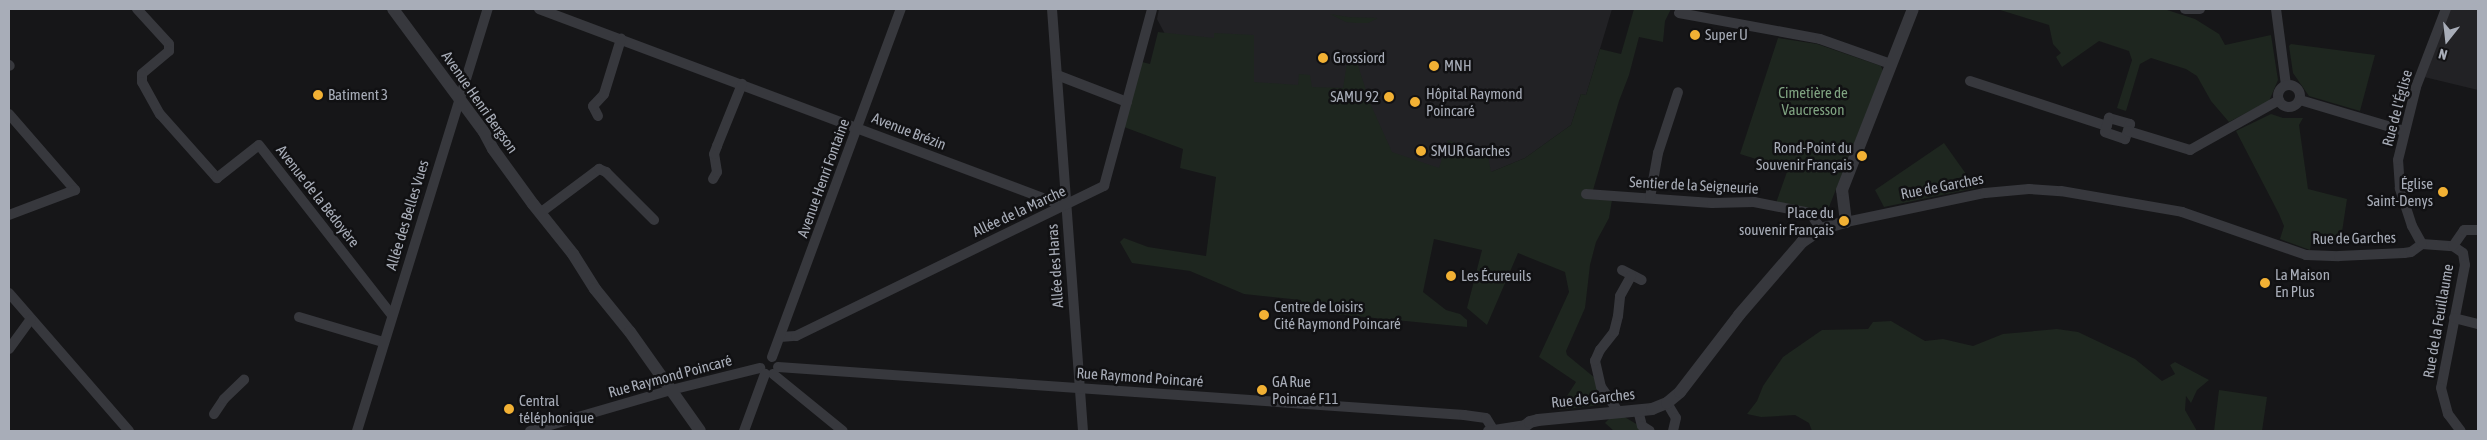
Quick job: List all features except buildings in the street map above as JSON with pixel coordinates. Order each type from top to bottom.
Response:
[{"type":"street","name":"Avenue de la Bédoyère","points":[[137,9],[169,44],[169,51],[142,74],[142,82],[160,114],[216,178],[259,145],[392,315]]},
{"type":"street","name":"Avenue Henri Bergson","points":[[393,9],[700,431]]},
{"type":"street","name":"Allée des Belles Vues","points":[[357,431],[383,342],[488,9]]},
{"type":"street","name":"Avenue Brézin","points":[[539,9],[1051,201],[1066,204]]},
{"type":"street","name":"Avenue Henri Fontaine","points":[[772,357],[901,9]]},
{"type":"street","name":"Allée des Haras","points":[[1052,9],[1083,431]]},
{"type":"street","name":"Allée de la Marche","points":[[780,337],[796,336],[1066,204],[1081,199],[1104,186],[1152,9]]},
{"type":"street","points":[[1846,222],[1842,190],[1913,9]]},
{"type":"street","points":[[2185,9],[2200,9]]},
{"type":"street","points":[[2276,9],[2283,39],[2289,85]]},
{"type":"street","points":[[2283,9],[2283,39]]},
{"type":"street","name":"Rue de l'Église","points":[[2422,244],[2412,226],[2400,188],[2398,160],[2416,87],[2446,9]]},
{"type":"street","points":[[1679,13],[1820,39],[1892,64]]},
{"type":"street","points":[[598,116],[594,106],[604,94],[621,39]]},
{"type":"street","points":[[1057,75],[1127,102]]},
{"type":"street","points":[[1970,81],[2107,126],[2105,132],[2125,139],[2128,131],[2190,150],[2279,100]]},
{"type":"street","points":[[714,179],[716,172],[714,154],[716,146],[742,84]]},
{"type":"street","points":[[2289,85],[2299,90],[2300,100]]},
{"type":"street","points":[[2289,85],[2278,93],[2279,100],[2288,107],[2295,105],[2300,100]]},
{"type":"street","points":[[1650,198],[1658,153],[1678,92]]},
{"type":"street","points":[[2300,100],[2404,131]]},
{"type":"street","points":[[9,114],[75,190],[9,215]]},
{"type":"street","points":[[540,213],[599,169],[606,172],[654,220]]},
{"type":"street","name":"Rue de Garches","points":[[1524,427],[1538,420],[1652,409],[1667,403],[1680,392],[1739,315],[1802,242],[1821,229],[1985,193],[2029,188],[2061,191],[2182,212],[2306,255],[2339,256],[2404,253],[2411,252],[2422,244]]},
{"type":"street","name":"Sentier de la Seigneurie","points":[[1586,194],[1712,203],[1761,203],[1810,214],[1821,229]]},
{"type":"street","points":[[2422,244],[2453,246],[2464,230],[2478,230]]},
{"type":"street","name":"Rue de la Feuillaume","points":[[2453,246],[2463,253],[2465,259],[2441,388],[2448,414],[2461,431]]},
{"type":"street","points":[[1622,270],[1642,280]]},
{"type":"street","points":[[1618,411],[1601,387],[1595,362],[1600,350],[1614,332],[1620,296],[1631,276]]},
{"type":"street","points":[[9,293],[129,431]]},
{"type":"street","points":[[299,317],[383,342]]},
{"type":"street","points":[[2454,318],[2478,324]]},
{"type":"street","points":[[9,349],[31,319]]},
{"type":"street","points":[[744,431],[769,371],[777,360],[772,357],[764,358],[760,362],[769,371],[843,431]]},
{"type":"street","name":"Rue Raymond Poincaré","points":[[530,431],[671,390],[769,371],[1079,388],[1470,415],[1486,418],[1490,430]]},
{"type":"street","points":[[214,414],[224,399],[244,380]]},
{"type":"street","points":[[1667,403],[1676,418],[1677,430]]},
{"type":"street","points":[[1638,410],[1642,426],[1650,431]]},
{"type":"street","points":[[1490,430],[1524,427]]},
{"type":"shaded area","name":"Hôpital Raymond Poincaré","points":[[1159,9],[1612,9],[1586,95],[1581,94],[1571,125],[1525,158],[1467,182],[1387,155],[1165,34],[1157,19]]},
{"type":"shaded area","points":[[2446,9],[2478,9],[2478,90],[2420,76]]},
{"type":"green space","points":[[1634,9],[1671,9],[1665,21],[1663,42],[1639,37],[1629,75],[1619,101],[1591,197],[1612,200],[1609,218],[1596,242],[1590,265],[1585,308],[1566,351],[1567,355],[1595,378],[1604,401],[1601,405],[1558,410],[1576,382],[1539,357],[1569,292],[1565,272],[1518,253],[1487,325],[1467,308],[1482,250],[1434,239],[1423,292],[1446,310],[1460,314],[1467,320],[1467,327],[1303,311],[1301,300],[1244,294],[1190,271],[1132,263],[1120,242],[1124,238],[1148,247],[1206,256],[1216,177],[1180,168],[1183,149],[1124,127],[1142,62],[1150,64],[1158,32],[1214,38],[1214,33],[1254,35],[1254,82],[1298,85],[1299,74],[1310,75],[1312,87],[1343,88],[1348,57],[1356,59],[1370,103],[1392,152],[1439,168],[1448,140],[1488,156],[1491,172],[1525,158],[1571,125],[1581,94],[1586,95],[1600,49],[1621,54]]},
{"type":"green space","points":[[1997,9],[2164,9],[2195,19],[2219,34],[2225,45],[2271,35],[2278,80],[2269,101],[2229,122],[2211,101],[2197,76],[2186,69],[2151,58],[2140,64],[2126,111],[2117,108],[2132,60],[2129,51],[2099,41],[2062,67],[2056,57],[2061,53],[2053,44],[2049,25]]},
{"type":"green space","points":[[1330,14],[1378,18],[1368,23],[1356,23],[1346,22]]},
{"type":"green space","name":"Cimetière de Vaucresson","points":[[1778,38],[1817,44],[1881,66],[1883,71],[1829,207],[1820,212],[1776,203],[1788,169],[1740,154]]},
{"type":"green space","points":[[2291,44],[2375,55],[2360,111],[2309,96],[2293,73],[2289,46]]},
{"type":"green space","points":[[2271,114],[2283,118],[2303,118],[2299,125],[2308,189],[2347,199],[2340,245],[2311,243],[2310,250],[2280,239],[2284,226],[2236,131]]},
{"type":"green space","points":[[1944,143],[1976,188],[1884,207],[1875,190]]},
{"type":"green space","points":[[1891,321],[1925,341],[1943,339],[1973,346],[2003,334],[2057,329],[2078,332],[2135,359],[2162,381],[2175,374],[2170,365],[2175,362],[2209,380],[2197,390],[2191,403],[2186,396],[2185,410],[2197,431],[1812,431],[1809,423],[1795,415],[1761,417],[1747,414],[1757,401],[1763,386],[1783,357],[1822,330],[1868,329],[1873,322]]},
{"type":"green space","points":[[2219,390],[2267,397],[2262,431],[2214,431]]},
{"type":"green space","points":[[1623,416],[1648,431],[1614,431],[1605,423],[1610,418]]},
{"type":"place","name":"Super U","points":[[1695,35]]},
{"type":"place","name":"Grossiord","points":[[1323,58]]},
{"type":"place","name":"MNH","points":[[1434,66]]},
{"type":"place","name":"Batiment 3","points":[[318,95]]},
{"type":"place","name":"SAMU 92","points":[[1389,97]]},
{"type":"place","name":"Hôpital Raymond Poincaré","points":[[1415,102]]},
{"type":"place","name":"SMUR Garches","points":[[1421,151]]},
{"type":"place","name":"Rond-Point du Souvenir Français","points":[[1862,156]]},
{"type":"place","name":"Église Saint-Denys","points":[[2443,192]]},
{"type":"place","name":"Place du souvenir Français","points":[[1844,221]]},
{"type":"place","name":"Les Écureuils","points":[[1451,276]]},
{"type":"place","name":"La Maison En Plus","points":[[2265,283]]},
{"type":"place","name":"Centre de Loisirs Cité Raymond Poincaré","points":[[1264,315]]},
{"type":"place","name":"GA Rue Poincaé F11","points":[[1262,390]]},
{"type":"place","name":"Central téléphonique","points":[[509,409]]}]
